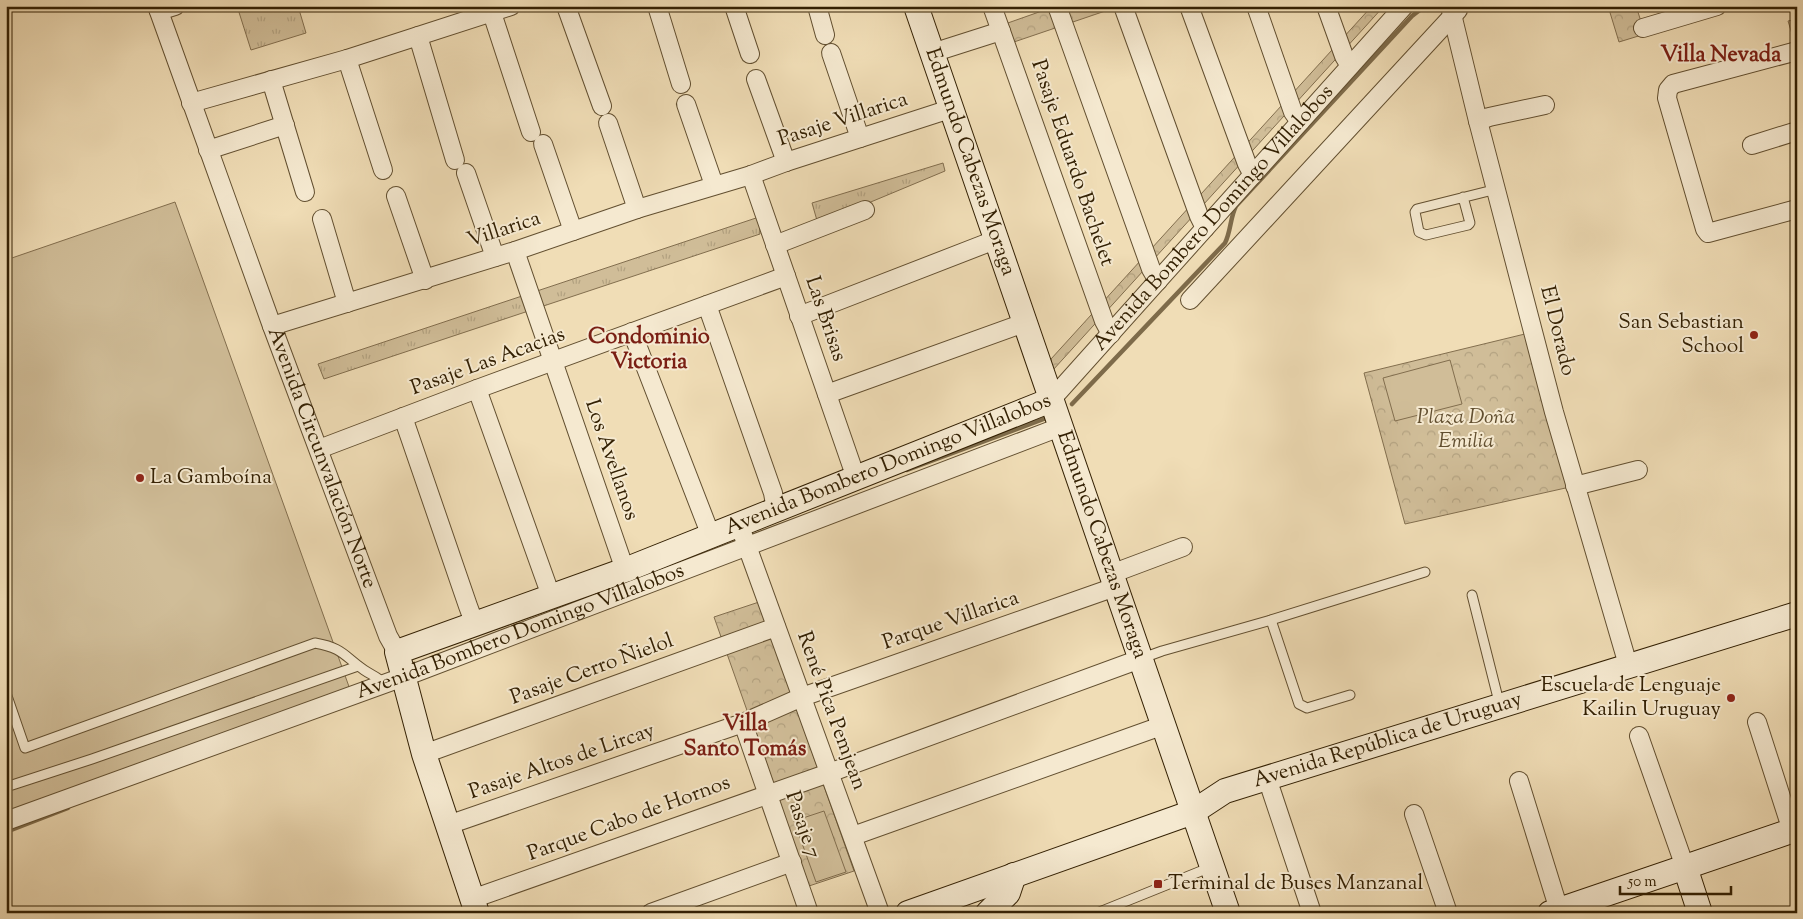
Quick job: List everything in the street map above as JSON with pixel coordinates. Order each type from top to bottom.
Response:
[{"type":"street","points":[[191,103],[348,59],[510,6]]},
{"type":"street","points":[[566,6],[602,106]]},
{"type":"street","points":[[657,6],[681,84]]},
{"type":"street","points":[[734,6],[750,54]]},
{"type":"street","points":[[817,6],[825,35]]},
{"type":"street","name":"Edmundo Cabezas Moraga","points":[[916,6],[1228,913]]},
{"type":"street","name":"Pasaje Eduardo Bachelet","points":[[992,6],[1110,334]]},
{"type":"street","points":[[1057,6],[1151,269],[1158,281]]},
{"type":"street","points":[[1123,6],[1205,228]]},
{"type":"street","points":[[1189,6],[1247,164],[1253,175]]},
{"type":"street","points":[[1256,6],[1294,112],[1300,122]]},
{"type":"street","points":[[1326,6],[1344,56],[1350,66]]},
{"type":"street","points":[[1643,28],[1717,6]]},
{"type":"street","name":"Avenida Circunvalación Norte","points":[[163,8],[191,103],[208,150],[388,636],[397,652],[394,680],[424,754],[474,906]]},
{"type":"street","name":"Avenida Bombero Domingo Villalobos","points":[[397,652],[625,570],[711,536],[743,535],[776,510],[1051,400],[1401,8]]},
{"type":"street","name":"Avenida Bombero Domingo Villalobos","points":[[1190,300],[1455,10]]},
{"type":"street","name":"El Dorado","points":[[1455,10],[1478,121],[1575,486],[1628,665]]},
{"type":"street","points":[[492,13],[573,231]]},
{"type":"street","points":[[932,53],[1001,31]]},
{"type":"street","points":[[418,36],[460,166],[494,257]]},
{"type":"street","points":[[1797,51],[1673,84],[1668,90],[1668,98],[1705,229],[1708,232],[1797,209]]},
{"type":"street","points":[[831,53],[860,138]]},
{"type":"street","points":[[348,59],[383,170]]},
{"type":"street","points":[[756,79],[786,162]]},
{"type":"street","points":[[271,80],[305,192]]},
{"type":"street","points":[[686,104],[714,185]]},
{"type":"street","points":[[1478,121],[1544,105]]},
{"type":"street","name":"Pasaje Villarica","points":[[750,175],[950,109]]},
{"type":"street","points":[[608,123],[637,209]]},
{"type":"street","points":[[208,150],[285,126]]},
{"type":"street","points":[[1752,145],[1797,131]]},
{"type":"street","name":"Villarica","points":[[272,326],[425,280],[637,209],[750,175]]},
{"type":"street","name":"Las Brisas","points":[[750,175],[856,478]]},
{"type":"street","points":[[396,196],[425,280]]},
{"type":"street","points":[[774,245],[865,210]]},
{"type":"street","points":[[322,219],[347,303]]},
{"type":"street","points":[[799,316],[995,240]]},
{"type":"street","name":"Los Avellanos","points":[[515,251],[625,570]]},
{"type":"street","name":"Pasaje Las Acacias","points":[[319,449],[786,276]]},
{"type":"street","points":[[707,305],[773,493],[776,510]]},
{"type":"street","points":[[827,394],[1024,323]]},
{"type":"street","points":[[632,332],[711,536]]},
{"type":"street","points":[[477,389],[551,596]]},
{"type":"street","points":[[404,417],[475,625]]},
{"type":"street","name":"Avenida Bombero Domingo Villalobos","points":[[6,821],[394,680],[743,535],[1060,427]]},
{"type":"street","points":[[1575,486],[1638,470]]},
{"type":"street","name":"René Pica Pemjean","points":[[743,535],[880,913]]},
{"type":"street","name":"Parque Villarica","points":[[802,697],[1113,580],[1183,547]]},
{"type":"street","name":"Avenida República de Uruguay","points":[[908,913],[1193,812],[1226,791],[1797,614]]},
{"type":"street","name":"Pasaje Cerro Ñielol","points":[[424,754],[776,627]]},
{"type":"street","name":"Parque Cabo de Hornos","points":[[474,906],[768,794],[1140,659]]},
{"type":"street","name":"Pasaje Altos de Lircay","points":[[448,825],[743,723],[802,697]]},
{"type":"street","points":[[1519,781],[1554,911],[1794,830],[1758,722]]},
{"type":"street","name":"Pasaje 7","points":[[743,723],[810,913]]},
{"type":"street","points":[[853,836],[1164,725]]},
{"type":"street","points":[[1638,736],[1700,913]]},
{"type":"street","points":[[1267,778],[1312,913]]},
{"type":"street","points":[[1414,814],[1448,913]]},
{"type":"street","points":[[651,913],[792,862]]},
{"type":"street","points":[[988,913],[1008,893],[1014,875]]},
{"type":"lane","points":[[1463,197],[1470,223],[1468,225],[1426,235],[1420,232],[1416,209],[1463,197],[1496,189]]},
{"type":"lane","points":[[1140,659],[1425,572]]},
{"type":"lane","points":[[1472,595],[1500,706]]},
{"type":"lane","points":[[1271,620],[1299,704],[1307,708],[1350,695]]},
{"type":"lane","points":[[6,693],[25,748],[315,643],[334,647],[350,657],[358,666],[381,680],[394,680]]},
{"type":"lane","points":[[6,787],[358,666]]},
{"type":"lane","points":[[1097,913],[1211,866]]},
{"type":"green space","points":[[237,6],[298,6],[306,33],[251,50]]},
{"type":"green space","points":[[1056,6],[1120,6],[1011,43],[1005,24]]},
{"type":"green space","points":[[1372,6],[1384,6],[1053,370],[1051,359]]},
{"type":"green space","points":[[1608,6],[1636,6],[1645,34],[1619,42]]},
{"type":"green space","points":[[1797,19],[1797,50],[1788,21]]},
{"type":"green space","points":[[1797,50],[1797,80],[1788,53]]},
{"type":"green space","points":[[943,163],[945,171],[818,224],[812,203]]},
{"type":"green space","name":"La Gamboína","points":[[175,202],[352,695],[6,815],[6,260]]},
{"type":"green space","points":[[759,217],[760,234],[324,379],[318,364]]},
{"type":"green space","name":"Plaza Doña Emilia","points":[[1529,333],[1570,487],[1405,524],[1364,373]]},
{"type":"green space","points":[[1450,360],[1462,404],[1395,421],[1383,378]]},
{"type":"green space","points":[[759,602],[854,871],[809,886],[714,617]]},
{"type":"green space","points":[[824,811],[846,872],[816,882],[794,821]]},
{"type":"waterway","points":[[1072,404],[1225,243],[1236,206],[1412,16],[1425,6]]},
{"type":"waterway","points":[[907,470],[1049,417]]},
{"type":"waterway","points":[[6,832],[68,808]]},
{"type":"place","name":"San Sebastian School","points":[[1754,335]]},
{"type":"place","name":"La Gamboína","points":[[140,478]]},
{"type":"place","name":"Escuela de Lenguaje Kailin Uruguay","points":[[1731,698]]},
{"type":"place","name":"Terminal de Buses Manzanal","points":[[1158,884]]},
{"type":"district","name":"Villa Nevada","points":[[1721,56]]},
{"type":"district","name":"Condominio Victoria","points":[[649,350]]},
{"type":"district","name":"Villa Santo Tomás","points":[[745,738]]}]
